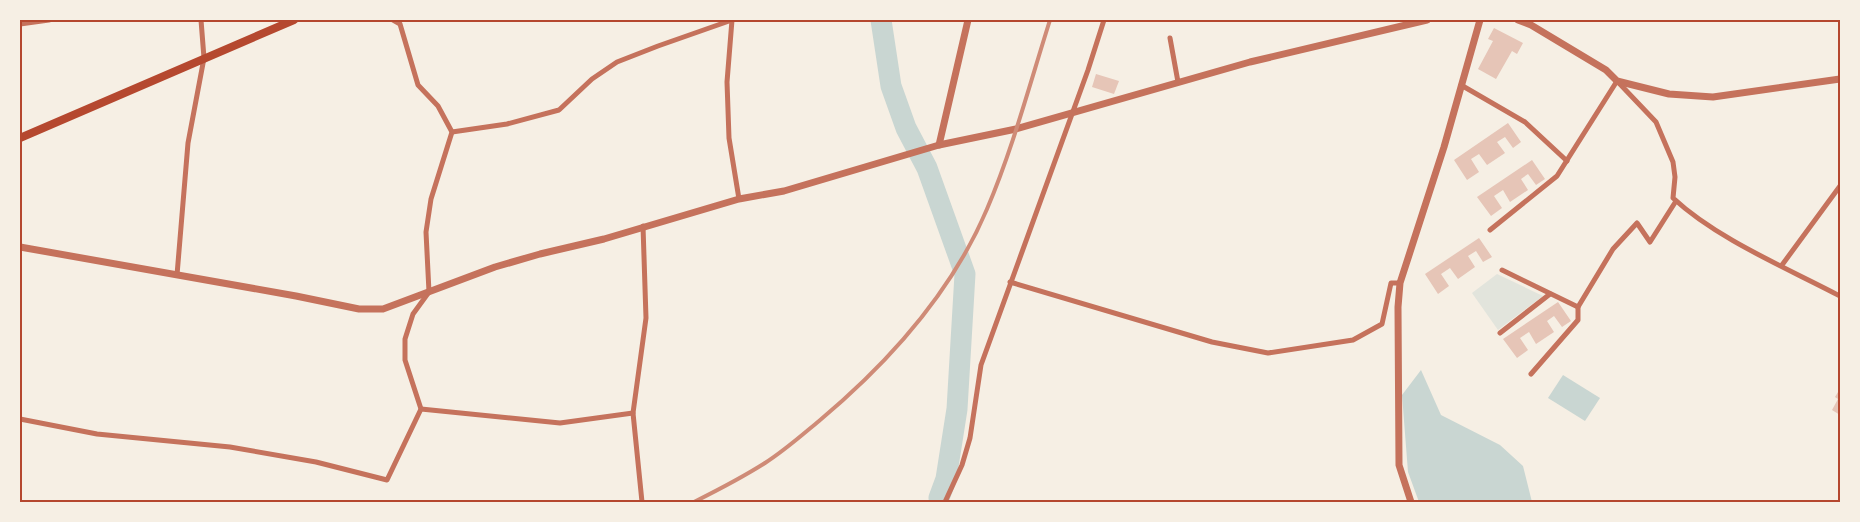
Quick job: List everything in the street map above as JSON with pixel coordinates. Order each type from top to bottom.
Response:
[{"type":"main road","points":[[20,138],[294,20]]},
{"type":"street","points":[[20,24],[49,20]]},
{"type":"street","points":[[177,275],[188,143],[204,58],[201,20]]},
{"type":"street","points":[[20,419],[97,434],[230,447],[316,462],[387,480],[421,409],[405,360],[405,339],[413,314],[429,292],[426,232],[429,210],[452,132],[438,106],[418,85],[400,24],[393,20]]},
{"type":"street","points":[[452,132],[507,124],[559,110],[592,79],[617,62],[732,20],[727,82],[729,138],[739,199]]},
{"type":"street","points":[[939,145],[968,20]]},
{"type":"street","points":[[945,502],[962,465],[970,438],[981,365],[1089,70],[1104,20]]},
{"type":"street","points":[[20,247],[359,309],[383,309],[495,267],[540,254],[604,239],[739,199],[784,191],[939,145],[1016,129],[1072,114],[1250,62],[1427,20]]},
{"type":"street","points":[[1411,502],[1399,465],[1397,387],[1400,283],[1480,20]]},
{"type":"street","points":[[1518,20],[1531,25],[1606,70],[1656,122],[1673,162],[1675,177],[1673,198],[1683,208],[1736,242],[1840,296]]},
{"type":"street","points":[[1170,38],[1178,82]]},
{"type":"street","points":[[1617,81],[1669,94],[1713,97],[1840,79]]},
{"type":"street","points":[[1490,230],[1557,176],[1617,81]]},
{"type":"street","points":[[1461,86],[1525,122],[1567,161]]},
{"type":"street","points":[[1782,266],[1840,186]]},
{"type":"street","points":[[1531,374],[1578,320],[1578,307],[1613,249],[1637,223],[1650,242],[1676,201]]},
{"type":"street","points":[[642,502],[633,413],[646,318],[643,226]]},
{"type":"street","points":[[1502,270],[1578,307]]},
{"type":"street","points":[[1010,282],[1212,342],[1268,352],[1353,340],[1382,324],[1391,283],[1400,283]]},
{"type":"street","points":[[1500,333],[1550,294]]},
{"type":"street","points":[[421,409],[560,423],[633,413]]},
{"type":"shaded area","points":[[1497,274],[1543,296],[1498,330],[1472,293]]},
{"type":"shaded area","points":[[1421,370],[1441,415],[1500,445],[1523,466],[1532,502],[1419,502],[1408,472],[1402,395]]},
{"type":"shaded area","points":[[1563,375],[1600,398],[1585,421],[1548,398]]},
{"type":"building","points":[[1494,28],[1523,43],[1517,54],[1512,51],[1496,79],[1478,69],[1493,41],[1488,39]]},
{"type":"building","points":[[1096,74],[1119,81],[1114,94],[1092,87]]},
{"type":"building","points":[[1508,123],[1521,142],[1513,148],[1505,137],[1497,142],[1505,153],[1487,165],[1479,154],[1471,159],[1479,172],[1467,180],[1454,160]]},
{"type":"building","points":[[1532,160],[1545,179],[1536,185],[1528,174],[1521,179],[1528,190],[1510,202],[1503,190],[1494,196],[1502,208],[1491,216],[1477,197]]},
{"type":"building","points":[[1479,238],[1492,257],[1483,262],[1476,251],[1468,256],[1475,267],[1458,279],[1450,268],[1441,274],[1449,286],[1438,294],[1425,274]]},
{"type":"building","points":[[1558,302],[1571,321],[1562,327],[1554,316],[1547,321],[1554,332],[1536,344],[1529,332],[1520,338],[1528,350],[1517,358],[1503,339]]},
{"type":"building","points":[[1838,392],[1840,393],[1840,415],[1832,410],[1838,399],[1835,397]]},
{"type":"waterway","points":[[881,20],[891,86],[906,128],[927,168],[965,274],[957,409],[946,479],[939,498]]},
{"type":"railway","points":[[694,502],[765,463],[819,421],[893,351],[936,298],[973,240],[987,209],[1013,139],[1050,20]]}]
